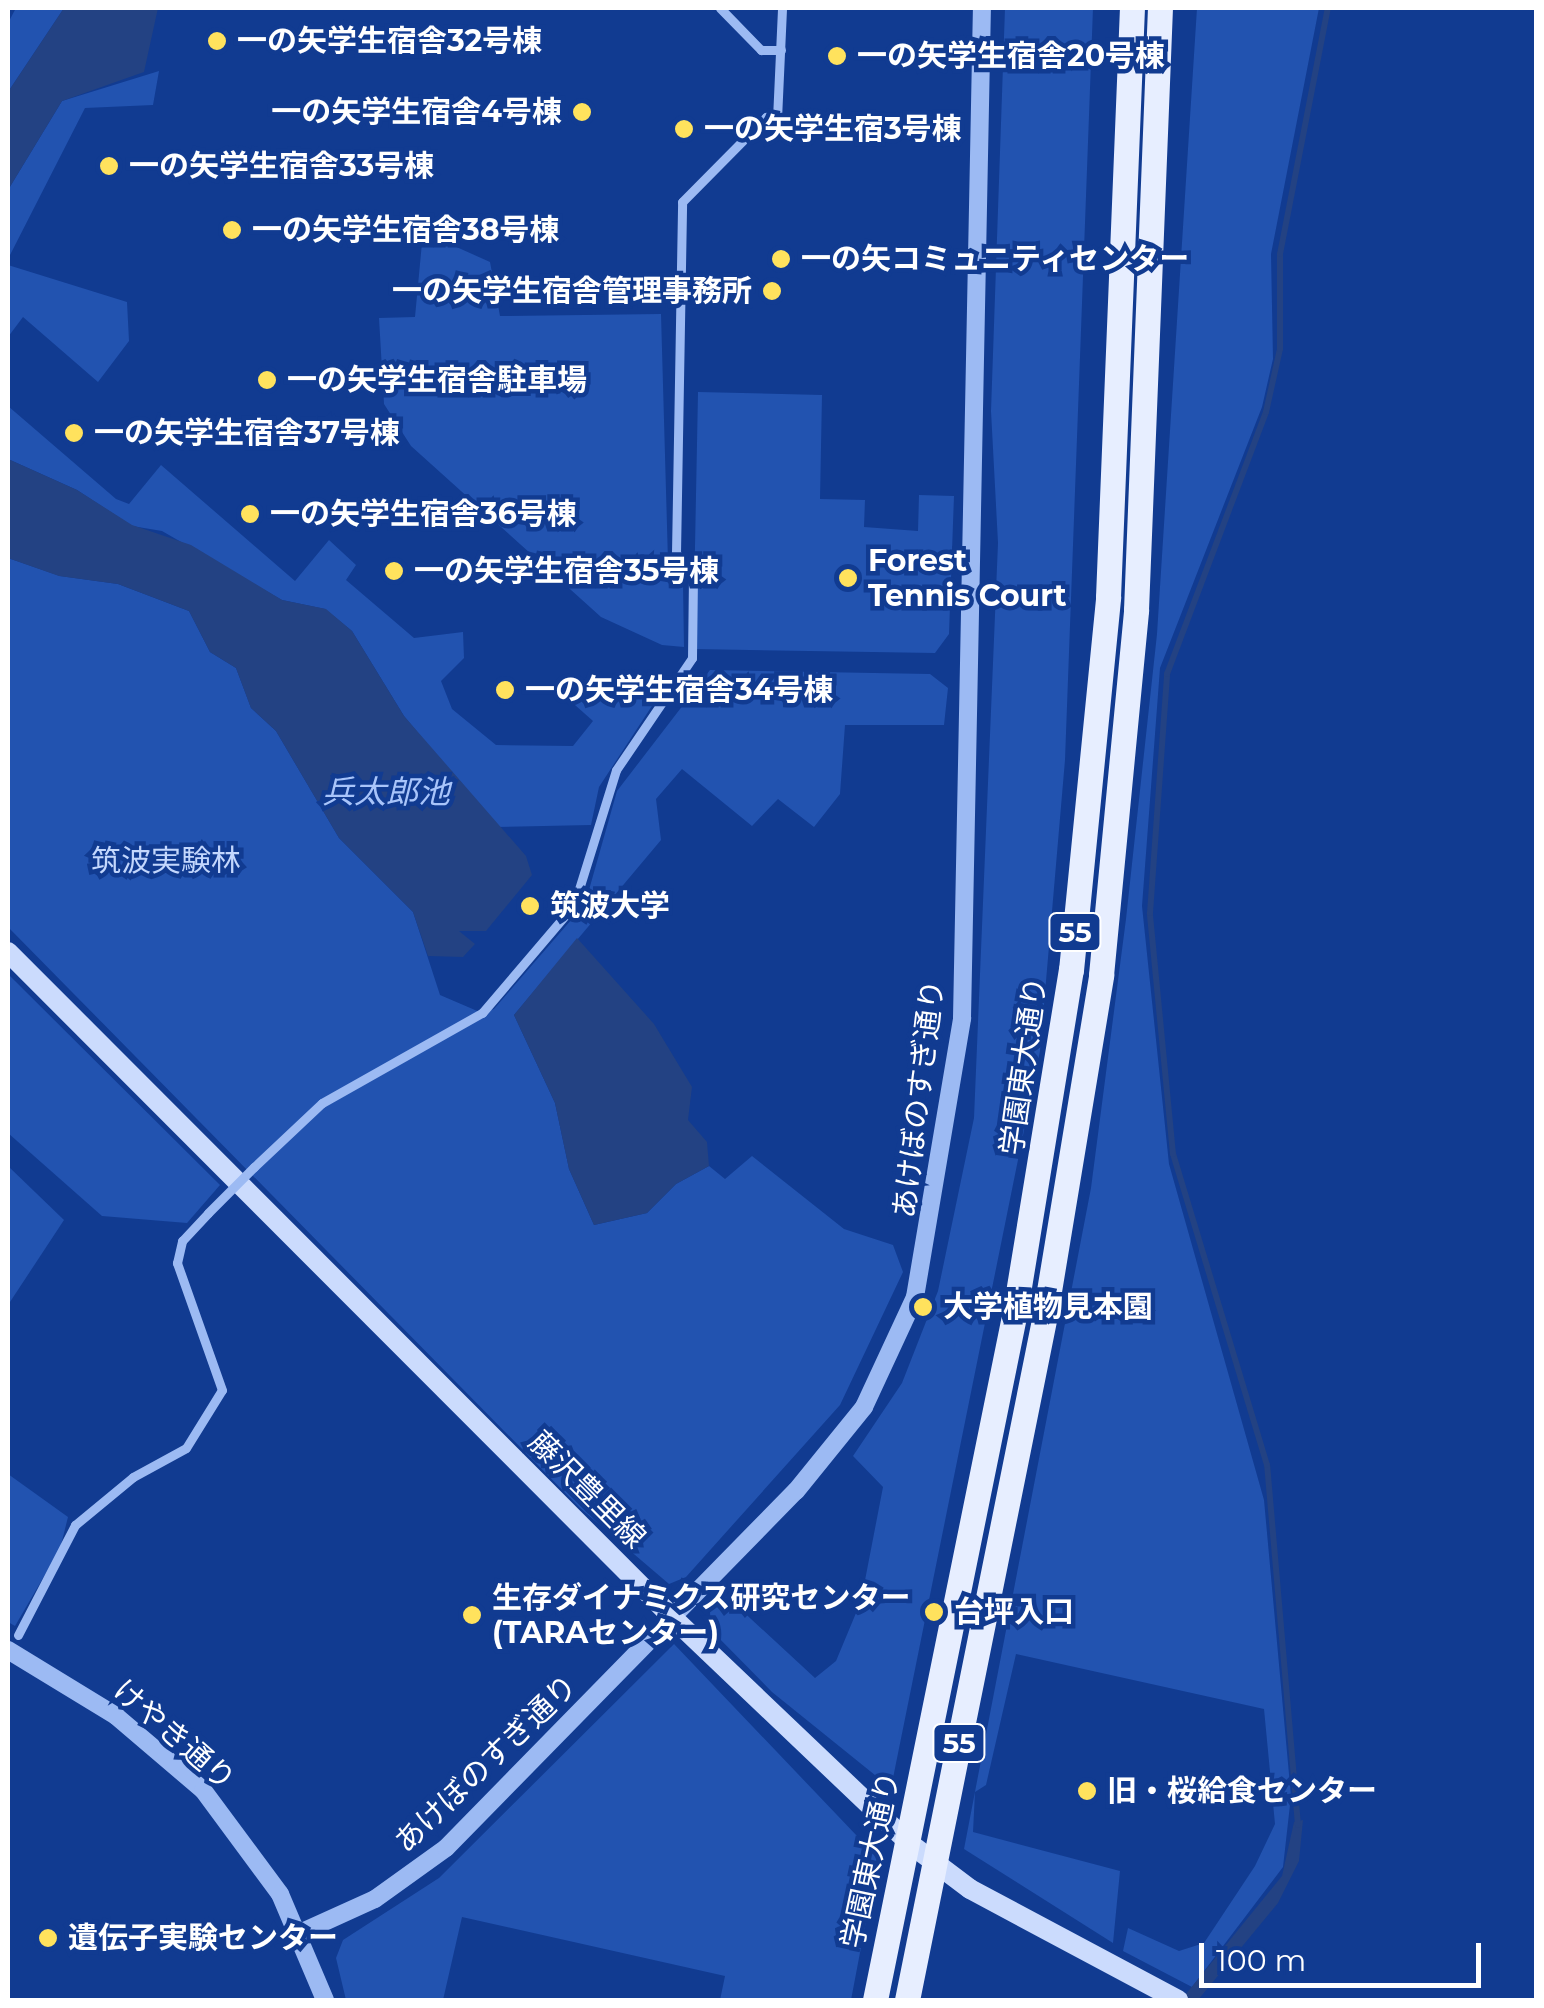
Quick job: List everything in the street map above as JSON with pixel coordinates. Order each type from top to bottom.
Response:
[{"type":"main road","name":"学園東大通り","points":[[875,2000],[1033,1213],[1071,970],[1108,597],[1132,8]]},
{"type":"main road","name":"学園東大通り","points":[[907,2000],[1045,1315],[1101,975],[1136,610],[1160,8]]},
{"type":"main road","name":"藤沢豊里線","points":[[8,952],[672,1617],[908,1844],[934,1865],[1177,2000]]},
{"type":"street","points":[[720,8],[761,50],[781,50]]},
{"type":"street","points":[[12,1643],[75,1525],[133,1478],[186,1448],[222,1390],[176,1263],[182,1241],[322,1103],[482,1014],[574,905],[616,770],[692,658],[692,576],[676,554],[682,202],[766,118],[777,118],[782,8]]},
{"type":"street","name":"あけぼのすぎ通り","points":[[300,1934],[375,1898],[446,1848],[796,1491],[864,1407],[902,1334],[927,1247],[962,1018],[982,8]]},
{"type":"street","name":"けやき通り","points":[[12,1643],[116,1716],[203,1790],[256,1856],[300,1934],[325,2000]]},
{"type":"green space","points":[[16,8],[64,8],[8,92],[8,23]]},
{"type":"green space","points":[[1005,8],[1093,8],[1065,760],[1040,1051],[891,1788],[772,1692],[711,1630],[710,1612],[724,1594],[815,1678],[836,1661],[861,1601],[883,1487],[853,1456],[902,1383],[938,1291],[974,1118],[998,543],[991,411]]},
{"type":"green space","points":[[1197,8],[1319,8],[1271,254],[1273,359],[1262,407],[1160,668],[1142,906],[1169,1164],[1264,1500],[1291,1796],[1283,1867],[1192,1987],[1123,1951],[1128,1928],[1179,1951],[1204,1943],[1255,1866],[1275,1824],[1264,1709],[1016,1654],[986,1785],[975,1792],[973,1832],[1120,1871],[1113,1943],[964,1849],[1091,1188],[1126,919],[1157,634]]},
{"type":"green space","points":[[159,71],[153,105],[85,108],[8,259],[8,190],[62,101]]},
{"type":"green space","points":[[423,232],[490,262],[500,316],[661,314],[668,561],[683,584],[684,647],[662,645],[601,617],[411,446],[384,404],[379,318],[415,317]]},
{"type":"green space","points":[[8,265],[127,302],[129,341],[98,382],[23,317],[8,337]]},
{"type":"green space","points":[[698,392],[822,395],[820,499],[865,500],[864,527],[918,531],[919,495],[954,496],[949,634],[935,653],[693,649]]},
{"type":"green space","points":[[8,406],[116,499],[129,504],[161,465],[295,581],[329,540],[356,565],[346,580],[414,638],[463,632],[464,658],[441,681],[452,709],[496,745],[573,746],[593,721],[566,697],[574,686],[665,686],[599,787],[591,825],[496,827],[404,716],[352,631],[325,609],[282,600],[162,531],[132,526],[77,490],[8,459]]},
{"type":"green space","name":"筑波実験林","points":[[8,558],[60,576],[118,584],[189,611],[210,652],[236,668],[251,708],[276,731],[339,838],[413,912],[440,995],[482,1013],[494,1009],[585,904],[617,791],[710,670],[930,674],[948,688],[944,725],[845,725],[840,794],[814,827],[778,799],[752,826],[682,769],[656,799],[661,840],[514,1015],[555,1103],[569,1169],[594,1225],[647,1213],[676,1184],[709,1166],[725,1179],[752,1156],[844,1229],[893,1245],[903,1272],[840,1405],[686,1577],[669,1584],[580,1508],[8,927]]},
{"type":"green space","points":[[8,974],[220,1185],[187,1223],[102,1216],[8,1133]]},
{"type":"green space","points":[[8,1166],[64,1220],[8,1305]]},
{"type":"green space","points":[[8,1474],[68,1517],[60,1549],[15,1626],[8,1622]]},
{"type":"green space","points":[[674,1644],[878,1858],[851,2000],[720,2000],[725,1976],[462,1917],[443,2000],[346,2000],[336,1958],[343,1940],[439,1878]]},
{"type":"water","points":[[64,8],[158,8],[144,72],[62,101],[8,190],[8,92]]},
{"type":"water","name":"兵太郎池","points":[[8,459],[77,490],[132,525],[191,545],[282,600],[326,609],[352,631],[404,716],[526,856],[532,875],[486,931],[459,931],[475,944],[463,957],[428,956],[413,912],[339,838],[276,731],[251,708],[236,668],[210,652],[189,611],[118,584],[59,576],[8,558]]},
{"type":"water","points":[[577,938],[654,1024],[692,1087],[688,1120],[707,1142],[709,1166],[676,1184],[647,1213],[594,1225],[569,1169],[555,1103],[514,1015]]},
{"type":"water","points":[[1303,1820],[1299,1861],[1278,1903],[1198,2000],[1181,2000],[1282,1876],[1294,1822]]},
{"type":"waterway","points":[[1298,1825],[1267,1465],[1173,1154],[1150,913],[1167,674],[1266,412],[1280,349],[1280,254],[1328,8]]},
{"type":"place","name":"一の矢学生宿舎32号棟","points":[[217,41]]},
{"type":"place","name":"一の矢学生宿舎20号棟","points":[[837,56]]},
{"type":"place","name":"一の矢学生宿舎4号棟","points":[[582,112]]},
{"type":"place","name":"一の矢学生宿3号棟","points":[[684,129]]},
{"type":"place","name":"一の矢学生宿舎33号棟","points":[[109,166]]},
{"type":"place","name":"一の矢学生宿舎38号棟","points":[[232,230]]},
{"type":"place","name":"一の矢コミュニティセンター","points":[[781,259]]},
{"type":"place","name":"一の矢学生宿舎管理事務所","points":[[772,291]]},
{"type":"place","name":"一の矢学生宿舎駐車場","points":[[267,380]]},
{"type":"place","name":"一の矢学生宿舎37号棟","points":[[74,433]]},
{"type":"place","name":"一の矢学生宿舎36号棟","points":[[250,514]]},
{"type":"place","name":"一の矢学生宿舎35号棟","points":[[394,571]]},
{"type":"place","name":"Forest Tennis Court","points":[[848,578]]},
{"type":"place","name":"一の矢学生宿舎34号棟","points":[[505,690]]},
{"type":"place","name":"筑波大学","points":[[530,906]]},
{"type":"place","name":"大学植物見本園","points":[[923,1307]]},
{"type":"place","name":"台坪入口","points":[[934,1612]]},
{"type":"place","name":"生存ダイナミクス研究センター (TARAセンター)","points":[[472,1615]]},
{"type":"place","name":"旧・桜給食センター","points":[[1087,1791]]},
{"type":"place","name":"遺伝子実験センター","points":[[48,1938]]}]
